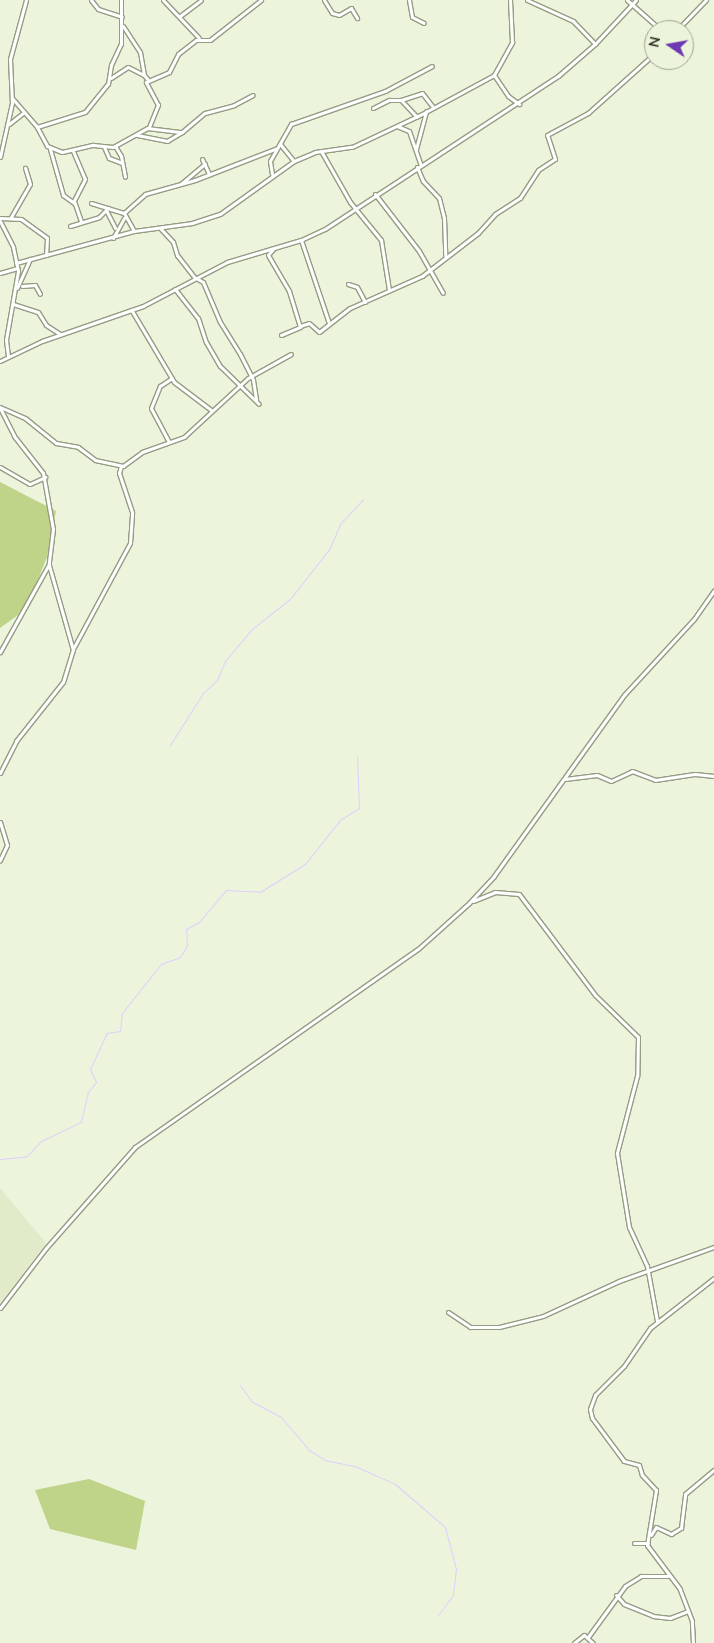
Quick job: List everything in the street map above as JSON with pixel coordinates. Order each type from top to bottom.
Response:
[{"type":"street","points":[[0,157],[9,124],[12,98],[10,59],[26,0]]},
{"type":"street","points":[[91,0],[96,8],[122,17]]},
{"type":"street","points":[[110,78],[111,65],[121,44],[121,0]]},
{"type":"street","points":[[163,0],[199,38],[210,40],[261,0]]},
{"type":"street","points":[[180,16],[201,0]]},
{"type":"street","points":[[324,0],[330,12],[339,15],[351,8],[357,18]]},
{"type":"street","points":[[408,0],[412,17],[424,24]]},
{"type":"street","points":[[16,263],[134,231],[160,228],[220,214],[240,203],[272,174],[294,161],[321,151],[347,149],[417,117],[494,74],[512,42],[510,0]]},
{"type":"street","points":[[527,0],[573,21],[596,44]]},
{"type":"street","points":[[627,0],[631,6],[648,20]]},
{"type":"street","points":[[0,361],[60,334],[132,311],[241,256],[301,240],[355,209],[417,167],[519,104],[596,44],[636,0]]},
{"type":"street","points":[[687,20],[706,0]]},
{"type":"street","points":[[122,24],[141,54],[144,75]]},
{"type":"street","points":[[148,80],[169,72],[178,54],[199,38]]},
{"type":"street","points":[[281,335],[309,323],[317,332],[328,323],[365,302],[419,278],[429,268],[478,233],[495,214],[520,198],[538,170],[554,161],[547,135],[588,113],[644,63]]},
{"type":"street","points":[[272,174],[270,161],[291,124],[370,98],[432,66]]},
{"type":"street","points":[[37,126],[85,112],[110,78],[128,67],[144,75],[148,80]]},
{"type":"street","points":[[494,74],[508,96],[519,104]]},
{"type":"street","points":[[50,149],[73,150],[93,145],[115,146],[148,128],[158,107],[146,86],[148,80]]},
{"type":"street","points":[[373,108],[389,100],[400,100],[422,93],[433,107]]},
{"type":"street","points":[[136,135],[167,141],[206,113],[234,106],[252,95]]},
{"type":"street","points":[[12,98],[23,113],[37,126],[50,149],[64,195],[74,203],[81,221]]},
{"type":"street","points":[[400,100],[417,117]]},
{"type":"street","points":[[416,150],[426,111]]},
{"type":"street","points":[[9,124],[23,113]]},
{"type":"street","points":[[398,126],[409,131],[421,165]]},
{"type":"street","points":[[148,128],[182,132]]},
{"type":"street","points":[[280,144],[294,161]]},
{"type":"street","points":[[115,146],[125,177]]},
{"type":"street","points":[[104,147],[109,158],[122,163]]},
{"type":"street","points":[[112,238],[115,228],[124,215],[145,194],[209,174],[277,148]]},
{"type":"street","points":[[73,150],[85,181],[74,203]]},
{"type":"street","points":[[321,151],[355,209],[381,240],[389,291]]},
{"type":"street","points":[[202,159],[209,174]]},
{"type":"street","points":[[181,183],[188,173],[205,164]]},
{"type":"street","points":[[417,167],[438,198],[444,218],[445,256]]},
{"type":"street","points":[[12,216],[30,184],[25,168]]},
{"type":"street","points":[[375,194],[429,268],[443,293]]},
{"type":"street","points":[[91,203],[124,215],[134,231]]},
{"type":"street","points":[[70,226],[81,221],[99,217],[107,209]]},
{"type":"street","points":[[107,209],[115,228]]},
{"type":"street","points":[[8,356],[7,335],[16,289],[17,268],[0,219],[12,216],[25,221],[47,238],[46,255]]},
{"type":"street","points":[[160,228],[173,242],[177,256],[195,278],[204,284],[220,322],[251,376],[258,402],[238,386],[216,360],[198,318],[175,289]]},
{"type":"street","points":[[301,240],[328,323]]},
{"type":"street","points":[[275,247],[268,255],[290,292],[300,327]]},
{"type":"street","points":[[21,286],[30,259]]},
{"type":"street","points":[[0,273],[17,268]]},
{"type":"street","points":[[348,284],[357,286],[365,302]]},
{"type":"street","points":[[16,289],[21,286],[36,285],[40,294]]},
{"type":"street","points":[[13,304],[38,312],[46,325],[60,334]]},
{"type":"street","points":[[132,311],[172,378],[211,410]]},
{"type":"street","points":[[0,336],[7,335]]},
{"type":"street","points":[[0,407],[25,418],[56,443],[78,447],[95,460],[122,466],[188,433],[211,410],[251,376],[291,354]]},
{"type":"street","points":[[169,442],[151,408],[160,386],[172,378]]},
{"type":"street","points":[[0,407],[14,436],[45,477],[53,529],[49,564],[0,652]]},
{"type":"street","points":[[0,773],[16,741],[62,682],[73,647],[130,543],[132,512],[119,473],[122,466]]},
{"type":"street","points":[[0,467],[30,484],[45,477]]},
{"type":"street","points":[[49,564],[73,647]]},
{"type":"street","points":[[0,1308],[46,1248],[135,1147],[418,949],[469,903],[564,779],[624,696],[694,619],[714,590]]},
{"type":"street","points":[[564,779],[597,776],[611,781],[632,771],[655,780],[695,774],[714,776]]},
{"type":"street","points":[[0,822],[7,845],[0,860]]},
{"type":"street","points":[[469,903],[494,892],[519,894],[595,995],[638,1037],[637,1076],[617,1153],[629,1227],[648,1272],[657,1321]]},
{"type":"street","points":[[448,1312],[470,1327],[499,1327],[543,1316],[648,1272],[714,1247]]},
{"type":"street","points":[[693,1643],[688,1612],[680,1588],[669,1576],[648,1543],[656,1490],[642,1475],[639,1465],[624,1461],[592,1418],[590,1409],[594,1395],[624,1366],[657,1321],[714,1278]]},
{"type":"street","points":[[650,1536],[656,1527],[671,1534],[681,1528],[685,1494],[714,1470]]},
{"type":"street","points":[[634,1543],[648,1543]]},
{"type":"street","points":[[588,1638],[616,1595],[635,1578],[669,1576]]},
{"type":"street","points":[[616,1595],[624,1604],[653,1616],[670,1618],[688,1612]]},
{"type":"street","points":[[574,1643],[581,1636],[588,1638],[593,1643]]},
{"type":"shaded area","points":[[0,1188],[46,1243],[0,1304]]},
{"type":"green space","points":[[0,482],[56,511],[47,557],[33,592],[18,615],[0,628]]},
{"type":"green space","points":[[89,1479],[145,1501],[136,1550],[50,1529],[35,1490]]},
{"type":"waterway","points":[[170,745],[203,693],[217,680],[225,661],[252,629],[290,599],[330,548],[340,524],[363,499]]},
{"type":"waterway","points":[[0,1159],[27,1156],[41,1141],[81,1122],[88,1092],[96,1082],[90,1069],[107,1033],[120,1031],[122,1013],[161,964],[180,957],[187,946],[186,929],[199,922],[226,890],[260,892],[305,864],[340,820],[359,808],[357,757]]},
{"type":"waterway","points":[[240,1385],[251,1401],[281,1417],[309,1450],[325,1460],[357,1467],[395,1484],[445,1527],[456,1569],[453,1595],[438,1615]]}]
